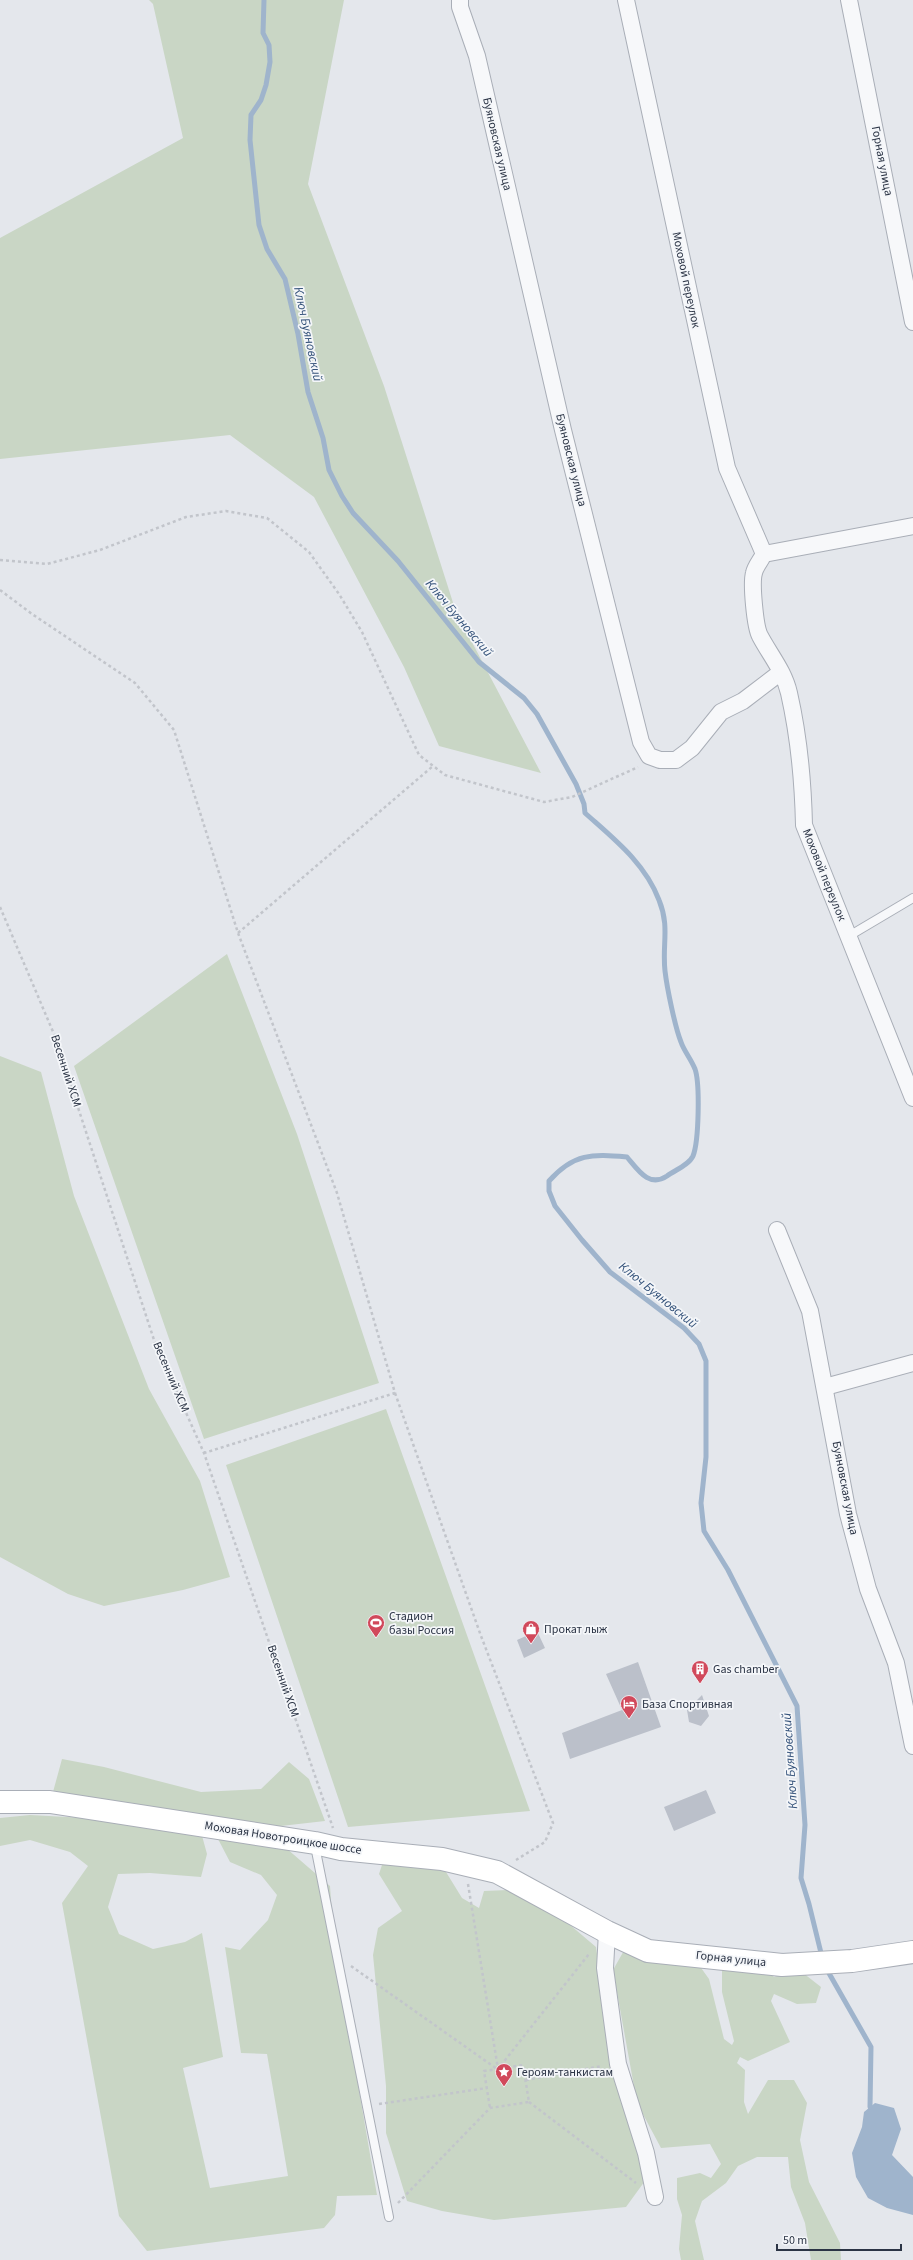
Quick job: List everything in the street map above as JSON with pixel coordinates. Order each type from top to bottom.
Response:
[{"type":"main road","name":"Моховая Новотроицкое шоссе","points":[[0,1802],[50,1802],[315,1843],[340,1849],[442,1859],[497,1872],[558,1906]]},
{"type":"main road","name":"Горная улица","points":[[558,1906],[607,1932],[648,1951],[782,1965],[852,1961],[913,1952]]},
{"type":"street","name":"Буяновская улица","points":[[460,0],[460,7],[477,56],[563,430],[641,742],[649,756],[654,758]]},
{"type":"street","name":"Моховой переулок","points":[[626,0],[727,468],[764,554],[754,573],[753,595],[759,635],[781,672],[788,690],[797,729],[803,786],[804,825],[913,1098]]},
{"type":"street","name":"Горная улица","points":[[849,0],[913,322]]},
{"type":"street","points":[[764,554],[913,526]]},
{"type":"street","points":[[654,758],[676,760],[692,748],[721,712],[743,701],[781,672]]},
{"type":"street","name":"Буяновская улица","points":[[777,1230],[810,1311],[848,1514],[868,1589],[896,1663],[913,1746]]},
{"type":"street","points":[[825,1386],[913,1363]]},
{"type":"street","points":[[607,1932],[605,1968],[618,2064],[646,2153],[655,2197]]},
{"type":"lane","points":[[849,936],[913,898]]},
{"type":"lane","points":[[315,1843],[389,2217]]},
{"type":"path","points":[[0,560],[47,564],[100,550],[186,518],[226,511],[267,518],[309,552],[339,594],[362,632],[420,755],[445,775],[544,802],[572,797],[592,786],[633,770],[654,758]]},
{"type":"path","points":[[0,590],[32,614],[136,684],[174,730],[238,933],[337,1193],[395,1393],[481,1636],[553,1823],[545,1842],[497,1872]]},
{"type":"path","points":[[238,933],[433,766]]},
{"type":"path","name":"Весенний ХСМ","points":[[0,907],[54,1034],[156,1343],[204,1453],[340,1849]]},
{"type":"path","points":[[204,1453],[395,1393]]},
{"type":"path","points":[[464,1865],[498,2069]]},
{"type":"path","points":[[498,2069],[607,1932]]},
{"type":"path","points":[[337,1957],[498,2069]]},
{"type":"path","points":[[526,2080],[618,2064]]},
{"type":"path","points":[[490,2108],[484,2071],[523,2065],[529,2102],[655,2197]]},
{"type":"path","points":[[374,2105],[487,2088]]},
{"type":"path","points":[[400,2201],[490,2108],[529,2102]]},
{"type":"green space","points":[[149,0],[344,0],[308,184],[384,386],[456,612],[541,773],[439,746],[404,667],[314,497],[230,435],[0,459],[0,238],[183,138],[153,4]]},
{"type":"green space","points":[[227,954],[297,1134],[379,1383],[204,1439],[74,1066]]},
{"type":"green space","points":[[0,1056],[41,1072],[74,1196],[149,1389],[200,1481],[230,1577],[183,1590],[104,1606],[68,1594],[0,1557]]},
{"type":"green space","name":"Стадион базы Россия","points":[[386,1409],[530,1811],[348,1827],[226,1465]]},
{"type":"green space","points":[[62,1759],[104,1767],[201,1792],[261,1789],[289,1762],[309,1779],[325,1821],[272,1827],[53,1792]]},
{"type":"green space","points":[[30,1815],[104,1819],[201,1832],[207,1854],[201,1877],[150,1873],[118,1874],[108,1907],[119,1934],[153,1949],[185,1942],[202,1933],[223,2057],[183,2068],[210,2188],[288,2176],[267,2054],[241,2053],[225,1947],[240,1950],[268,1920],[277,1895],[261,1875],[230,1862],[218,1839],[286,1848],[330,1886],[334,1945],[377,2195],[337,2196],[335,2215],[324,2228],[147,2251],[119,2216],[62,1903],[88,1866],[70,1852],[30,1840],[0,1846],[0,1818]]},
{"type":"green space","points":[[387,1850],[446,1872],[462,1898],[479,1908],[484,1891],[508,1890],[563,1919],[596,1947],[603,1995],[650,2174],[626,2207],[494,2220],[442,2211],[407,2201],[386,2133],[386,2086],[373,1955],[378,1928],[402,1911],[379,1874]]},
{"type":"green space","points":[[626,1947],[689,1951],[709,1979],[724,2039],[732,2045],[734,2041],[722,1992],[722,1962],[755,1959],[774,1977],[798,1969],[821,1987],[816,2003],[797,2004],[774,1994],[771,2001],[790,2042],[748,2061],[740,2057],[737,2063],[745,2070],[744,2102],[748,2114],[768,2080],[794,2080],[807,2103],[800,2140],[809,2182],[840,2243],[841,2260],[811,2260],[805,2223],[791,2187],[788,2157],[757,2157],[738,2166],[726,2183],[702,2201],[695,2221],[704,2260],[681,2260],[679,2249],[682,2215],[677,2199],[677,2178],[700,2173],[711,2178],[721,2164],[710,2144],[661,2148],[637,2103],[613,1970]]},
{"type":"water","points":[[875,2103],[894,2108],[901,2129],[892,2155],[913,2177],[913,2215],[887,2208],[868,2198],[856,2177],[852,2153],[862,2127],[864,2112]]},
{"type":"building","name":"Прокат лыж","points":[[537,1631],[545,1648],[524,1658],[517,1640]]},
{"type":"building","name":"База Спортивная","points":[[638,1662],[661,1727],[570,1759],[562,1733],[622,1710],[606,1674]]},
{"type":"building","points":[[702,1695],[709,1716],[701,1726],[689,1722],[687,1710]]},
{"type":"building","points":[[706,1790],[716,1813],[674,1831],[664,1807]]},
{"type":"waterway","name":"Ключ Буяновский","points":[[264,0],[263,33],[269,45],[270,62],[266,85],[261,100],[251,115],[250,140],[259,225],[267,249],[285,279],[298,334],[308,392],[323,438],[329,470],[342,496],[353,513],[398,561],[479,662],[524,698],[537,714],[576,784],[584,804],[585,813],[628,852],[646,874],[659,900],[662,910],[665,927],[664,961],[669,997],[682,1045],[692,1062],[697,1076],[698,1126],[693,1156],[682,1167],[661,1179],[655,1180],[644,1176],[627,1157],[584,1157],[575,1160],[558,1172],[549,1181],[549,1191],[555,1206],[610,1272],[684,1328],[699,1344],[706,1361],[706,1457],[701,1503],[704,1531],[728,1570],[797,1706],[805,1825],[801,1878],[822,1957]]},
{"type":"waterway","name":"Ключ Буяновский","points":[[826,1968],[871,2047],[870,2107]]},
{"type":"place","name":"Стадион базы Россия","points":[[376,1638]]},
{"type":"place","name":"Прокат лыж","points":[[531,1644]]},
{"type":"place","name":"Gas chamber","points":[[700,1684]]},
{"type":"place","name":"База Спортивная","points":[[629,1719]]},
{"type":"place","name":"Героям-танкистам","points":[[504,2087]]}]
